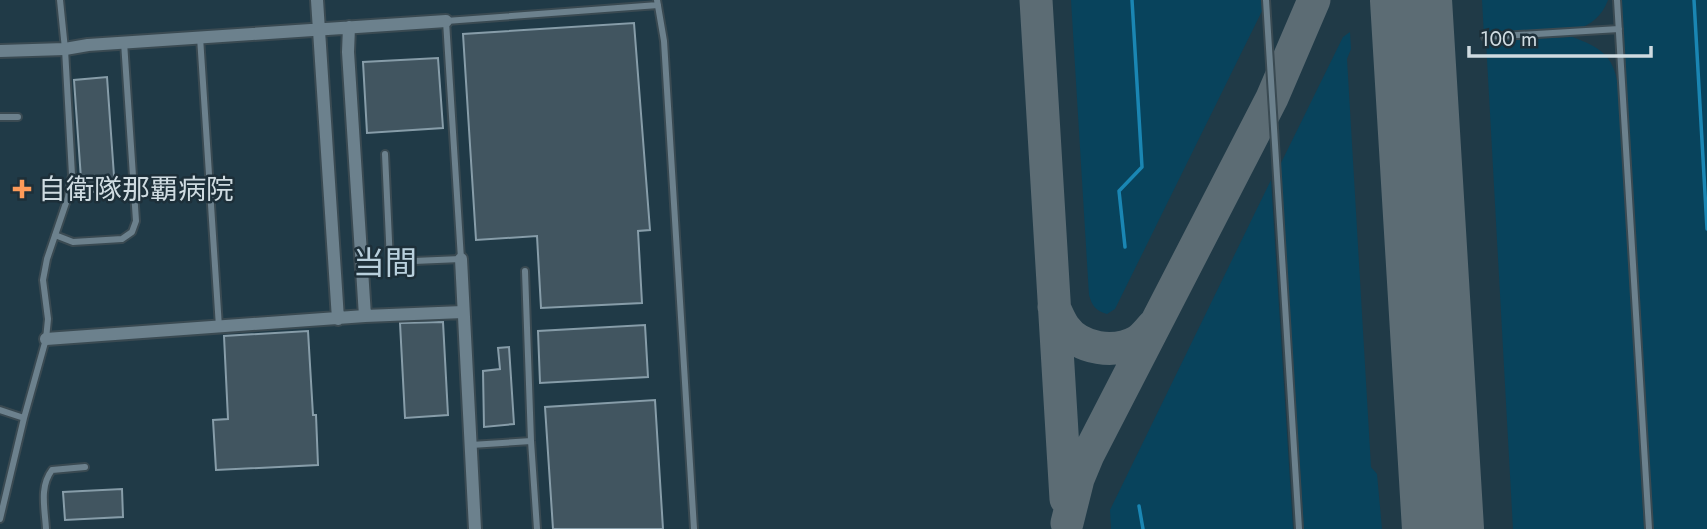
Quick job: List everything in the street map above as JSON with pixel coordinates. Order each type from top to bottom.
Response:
[{"type":"street","points":[[317,0],[338,319]]},
{"type":"street","points":[[0,51],[65,49],[124,42],[446,21]]},
{"type":"street","points":[[349,27],[348,52],[365,316]]},
{"type":"street","points":[[461,258],[475,529]]},
{"type":"street","points":[[46,339],[365,316],[463,312]]},
{"type":"lane","points":[[0,519],[46,339],[48,319],[43,280],[72,175],[60,0]]},
{"type":"lane","points":[[1266,0],[1299,529]]},
{"type":"lane","points":[[1618,0],[1649,529]]},
{"type":"lane","points":[[385,154],[390,262],[461,258],[446,21],[658,2],[664,41],[694,529]]},
{"type":"lane","points":[[1485,37],[1619,29]]},
{"type":"lane","points":[[200,37],[219,327]]},
{"type":"lane","points":[[55,235],[73,242],[122,239],[132,232],[136,221],[124,42]]},
{"type":"lane","points":[[0,117],[18,117]]},
{"type":"lane","points":[[525,271],[537,529]]},
{"type":"lane","points":[[0,410],[24,418]]},
{"type":"lane","points":[[471,445],[531,441]]},
{"type":"lane","points":[[46,529],[45,479],[52,470],[85,467]]},
{"type":"shaded area","points":[[0,0],[1707,0],[1707,529],[0,529]]},
{"type":"shaded area","points":[[1071,0],[1261,0],[1262,11],[1115,309],[1107,314],[1095,308],[1089,295]]},
{"type":"shaded area","points":[[1482,0],[1608,0],[1595,19],[1577,29],[1484,36]]},
{"type":"shaded area","points":[[1621,0],[1707,0],[1707,529],[1653,529]]},
{"type":"shaded area","points":[[1350,32],[1351,49],[1347,59],[1371,467],[1377,474],[1382,529],[1304,529],[1280,165],[1343,37]]},
{"type":"shaded area","points":[[1572,37],[1590,44],[1609,59],[1618,85],[1644,529],[1513,529],[1486,41]]},
{"type":"shaded area","points":[[1271,180],[1293,529],[1111,529],[1110,510]]},
{"type":"building","points":[[634,23],[650,230],[638,231],[642,303],[541,308],[537,236],[476,240],[463,34]]},
{"type":"building","points":[[438,58],[443,128],[367,133],[363,62]]},
{"type":"building","points":[[107,77],[115,190],[82,193],[74,80]]},
{"type":"building","points":[[443,322],[448,415],[405,418],[400,323]]},
{"type":"building","points":[[645,325],[648,377],[540,383],[538,331]]},
{"type":"building","points":[[308,331],[318,465],[216,470],[213,420],[228,419],[224,336]]},
{"type":"building","points":[[509,347],[514,424],[484,427],[483,371],[500,369],[498,348]]},
{"type":"building","points":[[655,400],[663,529],[553,529],[545,407]]},
{"type":"building","points":[[122,489],[123,517],[65,520],[63,492]]},
{"type":"waterway","points":[[1125,247],[1119,191],[1142,167],[1132,0]]},
{"type":"waterway","points":[[1694,0],[1707,229]]},
{"type":"waterway","points":[[1139,506],[1143,529]]},
{"type":"taxiway","points":[[1036,0],[1066,499]]},
{"type":"taxiway","points":[[1067,523],[1078,479],[1088,455],[1272,98],[1314,0]]},
{"type":"taxiway","points":[[1054,307],[1071,335],[1098,348],[1129,345],[1140,339],[1154,325]]},
{"type":"runway","points":[[1411,0],[1443,529]]},
{"type":"place","name":"自衛隊那覇病院","points":[[22,189]]},
{"type":"district","name":"当間","points":[[385,263]]}]
